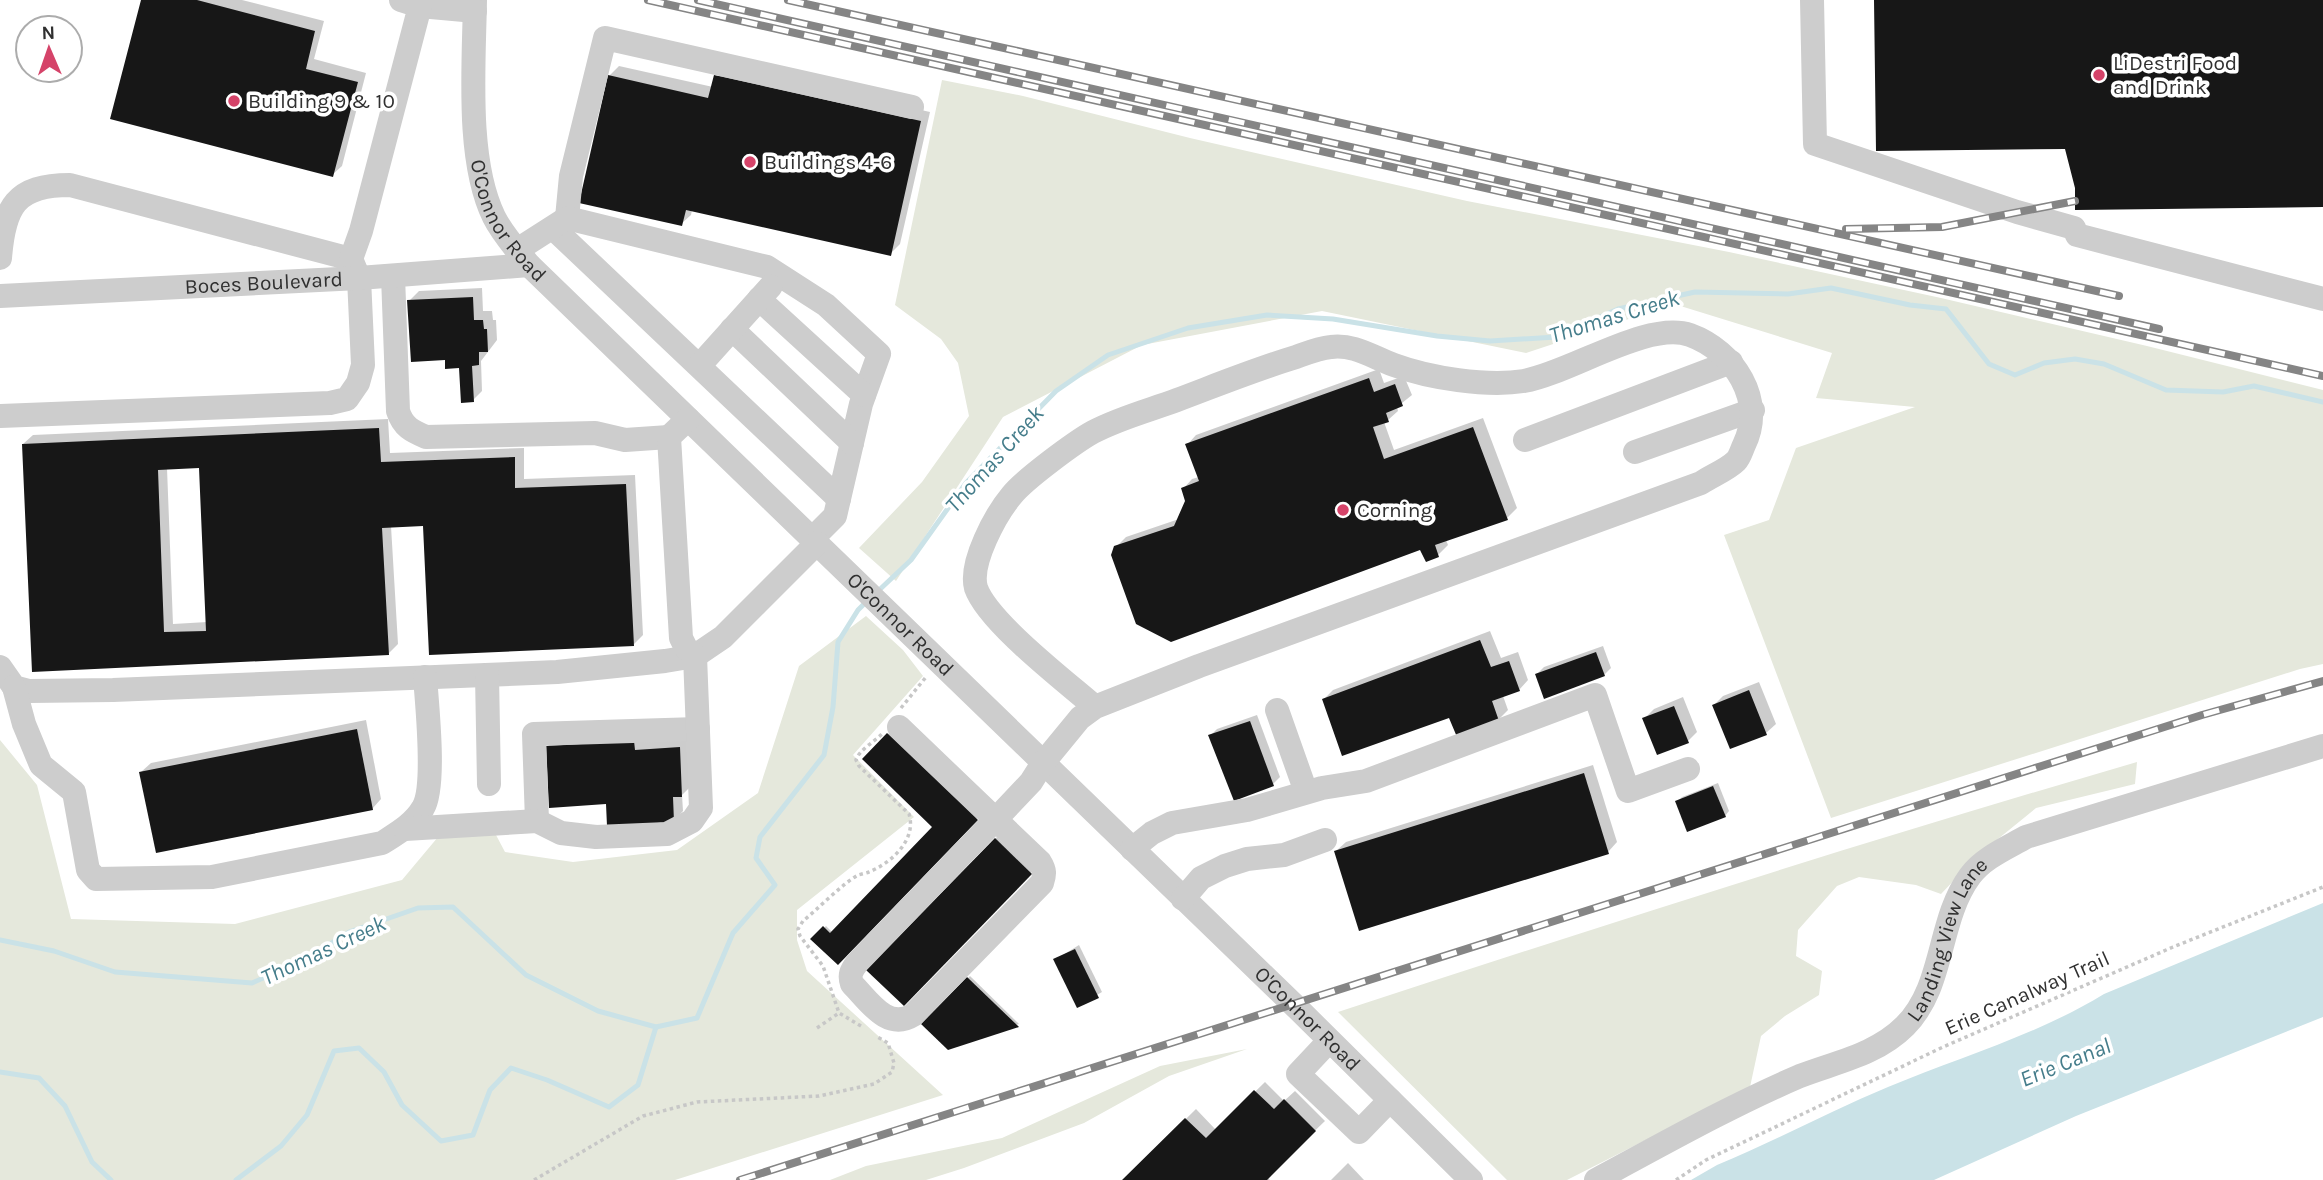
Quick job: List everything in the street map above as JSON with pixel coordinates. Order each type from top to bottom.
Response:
[{"type":"street","points":[[1812,0],[1815,144],[2017,212],[2074,228],[2077,236],[2323,299]]},
{"type":"street","points":[[0,416],[330,403],[347,399],[358,383],[363,365],[355,269],[361,231],[411,3],[475,5]]},
{"type":"street","name":"O'Connor Road","points":[[475,5],[475,139],[480,171],[494,216],[523,258],[1471,1180]]},
{"type":"street","points":[[523,258],[560,223],[606,38],[912,107]]},
{"type":"street","points":[[0,258],[2,234],[8,212],[26,193],[49,185],[70,185],[355,269]]},
{"type":"street","points":[[7,677],[29,691],[113,690],[601,669],[695,656],[723,637],[835,516],[864,396],[879,354],[825,305],[767,267],[560,223]]},
{"type":"street","points":[[560,223],[700,365],[839,499]]},
{"type":"street","name":"Boces Boulevard","points":[[0,296],[355,269],[393,276],[523,258]]},
{"type":"street","points":[[700,365],[780,275]]},
{"type":"street","points":[[393,276],[398,411],[401,421],[409,430],[426,437],[596,433],[625,440],[669,438],[688,419]]},
{"type":"street","points":[[759,299],[864,396]]},
{"type":"street","points":[[732,329],[852,443]]},
{"type":"street","points":[[893,725],[996,819],[1044,869],[1042,883],[913,1015],[896,1021],[887,1018],[852,984],[852,969],[996,819],[1031,782],[1080,718],[1095,707],[1212,661],[1700,483],[1737,460],[1749,435],[1753,410],[1747,387],[1731,362],[1712,346],[1689,334],[1672,331],[1643,337],[1525,381],[1490,382],[1440,377],[1395,365],[1351,347],[1330,347],[1268,365],[1093,432],[1013,494],[989,534],[975,565],[976,587],[989,610],[1095,707]]},
{"type":"street","points":[[1525,440],[1731,362]]},
{"type":"street","points":[[1635,453],[1753,410]]},
{"type":"street","points":[[405,829],[537,821],[561,833],[596,837],[667,834],[692,821],[701,808],[695,656],[686,648],[681,638],[669,438]]},
{"type":"street","points":[[487,675],[489,784]]},
{"type":"street","points":[[7,677],[41,765],[74,792],[88,870],[96,879],[212,877],[382,843],[405,829],[424,807],[429,777],[425,677]]},
{"type":"street","points":[[1132,849],[1152,833],[1172,823],[1247,810],[1306,792],[1366,780],[1595,695],[1628,792],[1688,769]]},
{"type":"street","points":[[1277,710],[1306,792]]},
{"type":"street","points":[[537,821],[534,734],[698,729]]},
{"type":"street","name":"Landing View Lane","points":[[1596,1180],[1692,1128],[1800,1077],[1862,1054],[1887,1041],[1906,1025],[1919,1007],[1931,984],[1950,915],[1959,894],[1971,874],[1990,858],[2026,837],[2323,746]]},
{"type":"street","points":[[1182,899],[1201,878],[1225,866],[1247,859],[1284,855],[1325,840]]},
{"type":"street","points":[[1329,1041],[1298,1074],[1359,1132],[1390,1100]]},
{"type":"path","points":[[534,1180],[643,1116],[696,1102],[819,1096],[874,1084],[892,1072],[894,1063],[888,1043],[839,1013],[823,966],[800,936],[798,929],[803,921],[858,875],[883,864],[907,842],[912,823],[909,814],[856,761],[858,754],[871,746],[893,725],[926,677]]},
{"type":"path","name":"Erie Canalway Trail","points":[[1676,1180],[1706,1160],[1943,1047],[2173,947],[2323,887]]},
{"type":"path","points":[[817,1028],[839,1013]]},
{"type":"shaded area","points":[[942,80],[1023,96],[1190,138],[1467,201],[1729,252],[1941,298],[2323,390],[2323,664],[1831,818],[1724,535],[1769,520],[1796,448],[1915,407],[1816,398],[1832,353],[1674,304],[1526,353],[1322,311],[1142,345],[1003,417],[896,581],[859,548],[922,482],[969,416],[958,363],[941,339],[895,305]]},
{"type":"shaded area","points":[[866,616],[903,650],[923,676],[853,755],[914,817],[797,910],[797,940],[807,971],[943,1095],[675,1180],[0,1180],[0,740],[37,785],[71,919],[235,924],[402,880],[438,837],[496,835],[505,852],[573,862],[677,850],[758,793],[799,666]]},
{"type":"shaded area","points":[[2137,762],[2135,784],[2036,808],[1977,856],[1941,894],[1916,885],[1859,877],[1837,886],[1798,930],[1796,956],[1822,971],[1819,995],[1785,1016],[1761,1036],[1750,1087],[1567,1180],[1507,1180],[1338,1012],[1736,884]]},
{"type":"shaded area","points":[[1247,1049],[1169,1076],[1084,1123],[926,1180],[830,1180],[866,1166],[1002,1138],[1160,1066]]},
{"type":"water","name":"Erie Canal","points":[[2323,903],[2323,1017],[2076,1116],[1934,1180],[1691,1180],[1717,1165],[1866,1096],[2025,1034],[2104,994]]},
{"type":"building","name":"Building 9 & 10","points":[[141,0],[197,0],[315,31],[306,69],[358,82],[333,177],[110,119]]},
{"type":"building","name":"LiDestri Food and Drink","points":[[1874,0],[2323,0],[2323,207],[2075,210],[2075,188],[2065,149],[1876,151]]},
{"type":"building","name":"Buildings 4-6","points":[[608,75],[708,98],[714,75],[921,121],[891,256],[686,210],[682,226],[579,203]]},
{"type":"building","points":[[473,297],[474,320],[483,320],[484,329],[487,329],[488,352],[479,352],[479,365],[472,366],[474,402],[461,403],[459,368],[445,369],[445,360],[411,362],[407,300]]},
{"type":"building","name":"Corning","points":[[1369,378],[1374,392],[1395,384],[1403,406],[1386,413],[1389,422],[1373,427],[1384,459],[1473,427],[1508,520],[1435,545],[1439,557],[1426,562],[1420,550],[1171,642],[1136,624],[1111,555],[1114,546],[1174,526],[1185,501],[1181,488],[1199,481],[1185,444]]},
{"type":"building","points":[[379,428],[381,462],[515,457],[515,488],[626,484],[634,646],[429,655],[423,526],[382,528],[389,655],[32,672],[22,444]],"holes":[[[199,468],[206,631],[164,632],[158,470]]]},
{"type":"building","points":[[1480,640],[1491,667],[1509,661],[1520,691],[1492,701],[1499,721],[1457,737],[1449,718],[1342,756],[1322,699]]},
{"type":"building","points":[[1596,652],[1605,676],[1544,699],[1535,674]]},
{"type":"building","points":[[1749,690],[1767,735],[1730,749],[1712,705]]},
{"type":"building","points":[[1674,706],[1689,743],[1657,755],[1642,718]]},
{"type":"building","points":[[1250,721],[1274,786],[1234,801],[1208,735]]},
{"type":"building","points":[[357,729],[373,810],[156,853],[139,772]]},
{"type":"building","points":[[887,733],[978,820],[838,965],[810,939],[823,926],[830,933],[932,827],[862,759]]},
{"type":"building","points":[[634,741],[635,750],[680,747],[682,797],[673,797],[674,822],[607,826],[606,804],[549,808],[546,746]]},
{"type":"building","points":[[1584,773],[1609,854],[1359,931],[1334,851]]},
{"type":"building","points":[[1713,786],[1726,817],[1687,832],[1675,801]]},
{"type":"building","points":[[995,838],[1032,874],[904,1006],[866,970]]},
{"type":"building","points":[[1075,949],[1099,998],[1077,1008],[1053,959]]},
{"type":"building","points":[[967,977],[1019,1027],[948,1050],[921,1024]]},
{"type":"building","points":[[1254,1090],[1274,1109],[1284,1099],[1316,1131],[1267,1180],[1122,1180],[1185,1118],[1206,1138]]},
{"type":"waterway","name":"Thomas Creek","points":[[876,593],[911,560],[966,483],[1056,391],[1108,355],[1188,328],[1267,315],[1333,319],[1437,336],[1490,341],[1556,337],[1618,309],[1695,292],[1788,294],[1831,288],[1910,305],[1946,309],[1989,364],[2015,375],[2044,363],[2075,359],[2104,364],[2166,390],[2223,392],[2254,386],[2323,402]]},
{"type":"waterway","name":"Thomas Creek","points":[[0,940],[54,951],[115,972],[252,983],[306,959],[349,932],[418,908],[453,907],[526,975],[598,1011],[656,1027],[697,1018],[733,933],[775,885],[756,858],[760,837],[824,755],[833,707],[838,642],[866,602]]},
{"type":"waterway","points":[[236,1180],[281,1146],[307,1115],[334,1051],[359,1048],[384,1072],[402,1105],[441,1141],[473,1135],[490,1090],[511,1068],[547,1080],[609,1107],[638,1085],[656,1027]]},
{"type":"waterway","points":[[0,1072],[39,1078],[65,1106],[92,1162],[111,1180]]},
{"type":"railway","points":[[648,0],[2323,376]]},
{"type":"railway","points":[[698,0],[2159,329]]},
{"type":"railway","points":[[788,0],[2119,296]]},
{"type":"railway","points":[[1846,229],[1942,227],[2075,201]]},
{"type":"railway","points":[[740,1180],[2202,715],[2323,681]]},
{"type":"place","name":"LiDestri Food and Drink","points":[[2099,75]]},
{"type":"place","name":"Building 9 & 10","points":[[234,101]]},
{"type":"place","name":"Buildings 4-6","points":[[750,162]]},
{"type":"place","name":"Corning","points":[[1343,510]]}]
